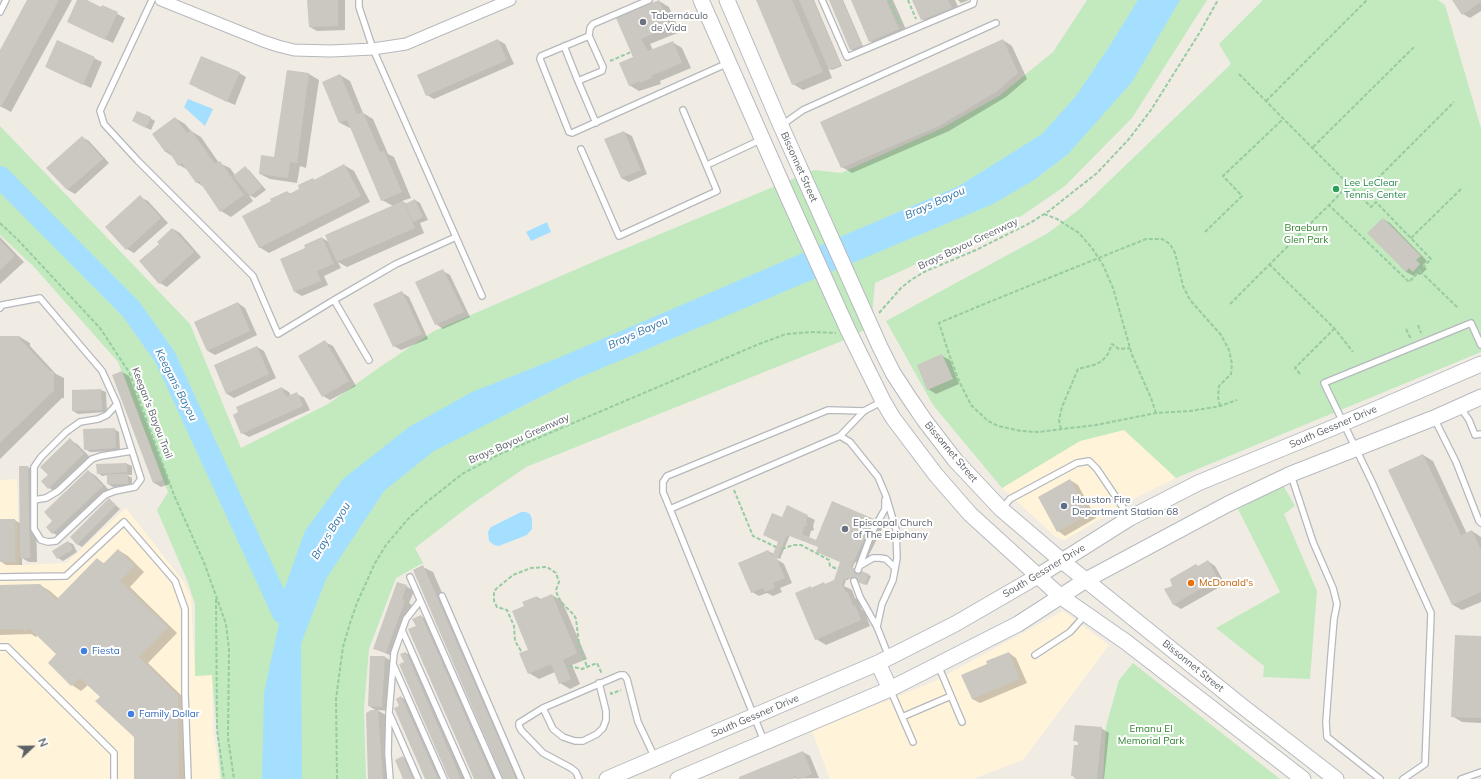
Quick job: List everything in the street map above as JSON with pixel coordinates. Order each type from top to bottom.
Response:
[{"type":"main road","points":[[701,0],[787,195],[843,327],[883,401],[936,475],[970,514],[1060,596],[1126,642],[1303,779]]},
{"type":"main road","name":"Bissonnet Street","points":[[726,0],[808,187],[870,316],[893,373],[925,421],[954,460],[1002,509],[1062,561],[1242,706],[1336,779]]},
{"type":"main road","points":[[761,136],[781,126]]},
{"type":"main road","name":"South Gessner Drive","points":[[607,779],[884,660],[955,624],[1038,576],[1130,518],[1198,483],[1481,364]]},
{"type":"main road","points":[[678,779],[890,689],[1018,624],[1086,580],[1228,504],[1291,474],[1481,398]]},
{"type":"main road","points":[[907,436],[925,421]]},
{"type":"main road","points":[[884,660],[890,689]]},
{"type":"main road","points":[[1229,722],[1242,706]]},
{"type":"street","points":[[161,0],[263,41],[294,50],[331,51],[373,49],[406,44],[510,0]]},
{"type":"lane","points":[[0,12],[6,0]]},
{"type":"lane","points":[[152,0],[100,111],[104,124],[138,161],[252,276],[278,334],[396,264],[456,237]]},
{"type":"lane","points":[[359,0],[359,7],[373,49],[482,296]]},
{"type":"lane","points":[[578,81],[602,71],[602,64],[589,36],[590,28],[593,24],[649,0]]},
{"type":"lane","points":[[822,0],[847,57],[973,4],[974,0]]},
{"type":"lane","points":[[781,126],[804,110],[996,23]]},
{"type":"lane","points":[[589,36],[541,56],[540,59],[569,132],[572,133],[729,63]]},
{"type":"lane","points":[[564,46],[596,123]]},
{"type":"lane","points":[[581,149],[619,236],[717,191],[683,110]]},
{"type":"lane","points":[[707,165],[756,142],[761,136]]},
{"type":"lane","points":[[0,308],[2,306],[40,298],[102,371],[117,404],[141,479],[135,487],[104,495],[56,541],[48,542],[41,540],[34,529],[34,467],[41,457],[66,432],[80,422],[98,419],[107,415],[117,404]]},
{"type":"lane","points":[[334,300],[369,360]]},
{"type":"lane","points":[[1403,779],[1424,764],[1431,614],[1356,449],[1324,383],[1471,323],[1481,345]]},
{"type":"lane","points":[[670,509],[840,436],[864,411],[883,401]]},
{"type":"lane","points":[[1459,407],[1469,420],[1475,435],[1481,434]]},
{"type":"lane","points":[[764,743],[663,492],[663,482],[667,476],[828,410],[864,411]]},
{"type":"lane","points":[[1434,418],[1456,462],[1481,523]]},
{"type":"lane","points":[[840,436],[850,442],[878,477],[886,496],[896,530],[897,558],[893,580],[879,614],[877,627]]},
{"type":"lane","points":[[34,500],[46,498],[58,491],[92,459],[132,451]]},
{"type":"lane","points":[[1002,509],[1010,499],[1077,463],[1088,461],[1097,469],[1130,518]]},
{"type":"lane","points":[[1291,474],[1313,542],[1333,588],[1337,604],[1330,661],[1326,722],[1327,737],[1380,779]]},
{"type":"lane","points":[[886,496],[884,509],[872,532],[860,568],[873,558],[886,559],[895,568]]},
{"type":"lane","points":[[0,577],[66,576],[124,522],[176,581],[185,609],[185,693],[188,779]]},
{"type":"lane","points":[[410,577],[498,779]]},
{"type":"lane","points":[[854,581],[860,597],[877,627],[884,660]]},
{"type":"lane","points":[[442,596],[521,779]]},
{"type":"lane","points":[[390,779],[388,754],[389,712],[394,653],[406,619],[420,601]]},
{"type":"lane","points":[[1035,655],[1070,632],[1086,614]]},
{"type":"lane","points":[[402,630],[468,779]]},
{"type":"lane","points":[[0,647],[7,647],[114,753],[114,779]]},
{"type":"lane","points":[[393,664],[444,779]]},
{"type":"lane","points":[[938,665],[962,722]]},
{"type":"lane","points":[[579,779],[576,772],[571,768],[542,753],[519,726],[522,720],[543,708],[605,680],[620,675],[625,677],[638,722],[655,758]]},
{"type":"lane","points":[[543,708],[553,729],[563,737],[575,741],[583,740],[597,734],[603,728],[606,720],[606,711],[599,683]]},
{"type":"lane","points":[[890,689],[913,742]]},
{"type":"lane","points":[[902,717],[951,696]]},
{"type":"lane","points":[[389,712],[418,779]]},
{"type":"lane","points":[[1461,779],[1481,772]]},
{"type":"path","points":[[889,0],[904,33]]},
{"type":"path","points":[[908,0],[919,26]]},
{"type":"path","name":"Brays Bayou Greenway","points":[[870,316],[887,305],[901,288],[911,280],[924,272],[976,250],[1030,223],[1044,214],[1096,173],[1129,139],[1165,88],[1218,0]]},
{"type":"path","points":[[1266,101],[1368,0]]},
{"type":"path","points":[[1313,147],[1415,46]]},
{"type":"path","points":[[602,64],[631,52]]},
{"type":"path","points":[[1239,74],[1371,207],[1376,202],[1431,259],[1408,282],[1329,205]]},
{"type":"path","points":[[1360,196],[1454,102]]},
{"type":"path","points":[[1205,232],[1242,196],[1224,176],[1283,119]]},
{"type":"path","points":[[1230,304],[1349,185]]},
{"type":"path","points":[[1411,238],[1461,189]]},
{"type":"path","points":[[1044,214],[1068,225],[1078,233],[1099,258],[1108,274],[1130,348],[1156,413]]},
{"type":"path","name":"Keegan's Bayou Trail","points":[[0,223],[18,240],[100,328],[123,362],[135,387],[174,495],[205,566],[226,624],[229,637],[228,738],[234,779]]},
{"type":"path","points":[[1220,406],[1218,396],[1220,386],[1231,374],[1232,364],[1229,350],[1222,335],[1190,300],[1183,286],[1175,253],[1170,244],[1162,239],[1146,240],[939,323],[959,381],[971,404],[988,422],[998,426],[1021,431],[1038,432],[1096,425],[1156,413],[1190,411],[1220,406],[1237,400]]},
{"type":"path","points":[[1270,264],[1334,329],[1354,352]]},
{"type":"path","points":[[1419,271],[1458,308]]},
{"type":"path","points":[[1418,325],[1423,337]]},
{"type":"path","name":"Brays Bayou Greenway","points":[[337,779],[336,699],[343,647],[350,623],[357,603],[375,563],[386,545],[408,519],[423,505],[462,474],[498,455],[759,344],[786,334],[814,332],[831,334],[843,327]]},
{"type":"path","points":[[1300,374],[1295,368],[1334,329]]},
{"type":"path","points":[[1406,330],[1412,342]]},
{"type":"path","points":[[1061,429],[1060,414],[1078,369],[1094,365],[1102,360],[1108,354],[1112,344],[1119,349],[1130,348]]},
{"type":"path","points":[[731,483],[753,536],[776,546]]},
{"type":"path","points":[[782,549],[793,545],[801,545],[829,560],[830,566],[837,569]]},
{"type":"path","points":[[521,650],[515,641],[514,626],[507,610],[497,607],[494,601],[494,593],[496,589],[513,575],[531,568],[547,567],[556,572],[559,582],[556,590],[557,594],[561,602],[574,614],[576,619],[579,644],[587,667]]},
{"type":"path","name":"Keegan's Bayou Trail","points":[[216,598],[217,730],[224,779]]},
{"type":"path","points":[[569,666],[582,669],[597,663],[611,694],[621,690],[624,691]]},
{"type":"shaded area","points":[[1124,430],[1176,478],[1137,497],[1065,540],[1057,538],[1002,488],[1080,441]]},
{"type":"shaded area","points":[[17,479],[19,565],[66,563],[126,508],[184,582],[191,597],[195,676],[212,675],[213,729],[220,779],[0,779],[0,480]]},
{"type":"shaded area","points":[[1063,611],[1109,645],[1023,760],[973,779],[830,779],[812,731],[935,681]]},
{"type":"green space","points":[[1087,0],[1207,0],[1132,118],[1065,186],[1023,215],[875,283],[871,327],[842,341],[526,467],[468,507],[415,548],[423,563],[396,578],[369,649],[364,709],[366,779],[221,779],[212,675],[195,676],[195,604],[187,580],[157,510],[168,492],[118,362],[35,268],[0,235],[0,126],[190,324],[241,448],[328,404],[434,331],[600,259],[814,170],[841,173],[942,128],[999,96],[1053,52]]},
{"type":"green space","name":"Braeburn Glen Park","points":[[1263,0],[1438,0],[1445,5],[1481,128],[1481,352],[1176,478],[1124,430],[1080,441],[1002,488],[933,405],[886,321],[1048,233],[1081,208],[1231,64],[1219,44]]},
{"type":"green space","points":[[1283,485],[1295,506],[1284,514],[1317,591],[1310,679],[1263,677],[1264,666],[1216,628],[1280,592],[1238,509]]},
{"type":"green space","name":"Emanu El Memorial Park","points":[[1133,663],[1280,779],[1103,779],[1106,726],[1119,680]]},
{"type":"water","name":"Brays Bayou","points":[[1138,0],[1180,0],[1132,82],[1068,154],[1034,180],[993,204],[576,379],[434,451],[384,491],[326,579],[301,644],[302,779],[262,779],[264,693],[283,605],[284,590],[305,531],[343,479],[409,427],[472,392],[558,358],[959,186],[1042,134],[1076,96]]},
{"type":"water","points":[[188,99],[213,109],[205,126],[184,107]]},
{"type":"water","points":[[547,222],[551,232],[531,241],[526,232]]},
{"type":"water","points":[[521,512],[530,514],[532,519],[532,529],[527,535],[499,546],[494,545],[489,541],[488,532],[491,527]]},
{"type":"building","points":[[27,0],[59,0],[0,107],[0,50]]},
{"type":"building","points":[[77,0],[87,0],[101,7],[102,5],[118,12],[105,40],[67,22]]},
{"type":"building","points":[[307,0],[338,0],[338,26],[309,27]]},
{"type":"building","points":[[659,0],[670,26],[641,39],[648,51],[673,41],[682,63],[651,76],[652,78],[629,86],[619,63],[633,57],[616,18]]},
{"type":"building","points":[[756,0],[792,0],[823,72],[792,85]]},
{"type":"building","points":[[799,0],[813,0],[841,65],[829,70]]},
{"type":"building","points":[[829,0],[842,0],[862,45],[850,50]]},
{"type":"building","points":[[851,0],[886,0],[899,29],[869,42]]},
{"type":"building","points":[[912,0],[948,0],[952,8],[921,20]]},
{"type":"building","points":[[1452,0],[1481,0],[1481,2],[1462,15]]},
{"type":"building","points":[[498,39],[507,60],[426,96],[417,75]]},
{"type":"building","points":[[1003,39],[1018,73],[996,92],[939,126],[841,168],[820,122]]},
{"type":"building","points":[[57,40],[95,57],[83,85],[45,67]]},
{"type":"building","points":[[201,56],[240,72],[227,102],[189,84]]},
{"type":"building","points":[[287,70],[309,73],[297,163],[290,162],[288,178],[259,174],[261,155],[274,157]]},
{"type":"building","points":[[340,74],[357,114],[363,112],[380,152],[384,151],[402,192],[381,201],[347,120],[339,123],[322,82]]},
{"type":"building","points":[[137,111],[151,117],[146,128],[132,121]]},
{"type":"building","points":[[175,117],[187,133],[191,130],[215,164],[220,161],[244,195],[220,212],[199,181],[196,183],[182,163],[178,166],[168,150],[165,152],[152,134]]},
{"type":"building","points":[[624,131],[641,170],[621,178],[604,139]]},
{"type":"building","points":[[82,136],[103,159],[67,190],[46,168]]},
{"type":"building","points":[[344,164],[361,196],[259,248],[242,216],[271,201],[270,199],[287,191],[289,194],[299,189],[298,185],[313,178],[314,180]]},
{"type":"building","points":[[245,166],[262,187],[250,196],[233,176]]},
{"type":"building","points":[[140,195],[161,218],[126,250],[105,227]]},
{"type":"building","points":[[415,199],[423,217],[413,222],[405,204]]},
{"type":"building","points":[[403,201],[415,228],[337,262],[325,235]]},
{"type":"building","points":[[1383,218],[1421,256],[1416,260],[1420,264],[1413,272],[1409,268],[1406,272],[1367,233]]},
{"type":"building","points":[[172,228],[194,252],[159,284],[139,261],[159,244],[157,242]]},
{"type":"building","points":[[322,237],[334,264],[317,271],[321,281],[294,292],[280,259],[305,248],[304,245]]},
{"type":"building","points":[[0,240],[15,256],[0,270]]},
{"type":"building","points":[[443,269],[464,312],[435,325],[415,282]]},
{"type":"building","points":[[402,291],[422,334],[393,347],[373,304]]},
{"type":"building","points":[[238,302],[250,331],[207,351],[194,322]]},
{"type":"building","points":[[0,336],[20,336],[20,339],[50,371],[54,371],[54,392],[51,393],[0,443]]},
{"type":"building","points":[[325,340],[349,381],[322,397],[298,356]]},
{"type":"building","points":[[257,346],[269,374],[226,394],[214,365]]},
{"type":"building","points":[[942,354],[953,379],[927,390],[917,365]]},
{"type":"building","points":[[122,371],[163,480],[153,483],[112,375]]},
{"type":"building","points":[[282,387],[286,397],[297,392],[303,406],[241,434],[233,415],[238,412],[236,407]]},
{"type":"building","points":[[101,389],[102,410],[72,411],[72,390]]},
{"type":"building","points":[[115,428],[116,448],[84,450],[83,429]]},
{"type":"building","points":[[70,438],[84,454],[48,489],[41,481],[48,475],[40,467]]},
{"type":"building","points":[[1423,454],[1461,535],[1472,530],[1481,550],[1481,592],[1452,605],[1388,470]]},
{"type":"building","points":[[127,463],[127,472],[97,474],[96,464]]},
{"type":"building","points":[[19,466],[28,466],[30,558],[20,558]]},
{"type":"building","points":[[88,470],[103,486],[52,534],[46,527],[52,521],[44,512]]},
{"type":"building","points":[[107,474],[128,474],[128,484],[107,484]]},
{"type":"building","name":"Houston Fire Department Station 68","points":[[1070,479],[1089,514],[1057,532],[1038,497]]},
{"type":"building","points":[[109,498],[116,505],[77,545],[70,537]]},
{"type":"building","points":[[832,501],[874,519],[851,567],[869,574],[865,585],[847,578],[846,580],[844,579],[842,584],[846,593],[848,592],[853,606],[855,605],[861,620],[815,640],[795,593],[811,586],[811,588],[824,582],[825,584],[834,580],[840,562],[816,552],[818,547],[787,535],[777,559],[785,578],[773,583],[775,588],[765,592],[763,588],[751,593],[738,563],[768,550],[772,556],[778,542],[763,535],[772,513],[782,517],[787,505],[808,515],[806,522],[808,525],[804,527],[802,534],[816,540]]},
{"type":"building","points":[[0,519],[15,519],[15,562],[0,562]]},
{"type":"building","points":[[68,541],[73,549],[57,559],[52,551]]},
{"type":"building","points":[[118,549],[135,566],[120,581],[168,627],[139,657],[178,695],[179,779],[134,779],[134,737],[95,701],[100,697],[80,678],[71,686],[48,663],[56,654],[29,628],[25,632],[22,629],[0,629],[0,585],[40,584],[56,600],[97,558],[103,564]]},
{"type":"building","name":"McDonald's","points":[[1208,560],[1218,579],[1173,605],[1164,589],[1172,586],[1170,579],[1196,564],[1198,566]]},
{"type":"building","points":[[423,565],[516,779],[503,779],[413,570]]},
{"type":"building","points":[[397,582],[407,585],[402,599],[405,600],[386,653],[373,649]]},
{"type":"building","points":[[552,594],[577,653],[563,660],[571,679],[559,684],[551,664],[528,674],[519,653],[528,650],[512,611],[524,606],[522,602],[537,596],[538,600]]},
{"type":"building","points":[[421,615],[493,779],[474,779],[408,629],[416,626],[412,619]]},
{"type":"building","points":[[1455,635],[1481,636],[1481,718],[1451,717]]},
{"type":"building","points":[[406,652],[461,779],[449,779],[399,664],[404,662],[400,654]]},
{"type":"building","points":[[1009,652],[1020,679],[972,699],[961,675],[987,664],[986,661]]},
{"type":"building","points":[[370,656],[385,656],[382,707],[368,706]]},
{"type":"building","points":[[401,696],[438,779],[425,779],[394,708],[399,706],[396,699]]},
{"type":"building","points":[[371,710],[378,710],[383,779],[368,779],[366,713]]},
{"type":"building","points":[[1075,725],[1102,727],[1097,779],[1075,779],[1075,776],[1071,776],[1074,745],[1078,745],[1078,741],[1073,741]]},
{"type":"building","points":[[803,751],[812,774],[800,779],[797,779],[796,776],[793,777],[793,779],[739,779],[739,777]]},
{"type":"building","points":[[403,756],[413,779],[403,779],[395,760]]},
{"type":"waterway","name":"Keegans Bayou","points":[[0,177],[131,309],[165,357],[283,613]]},
{"type":"place","name":"Tabernáculo de Vida","points":[[643,22]]},
{"type":"place","name":"Lee LeClear Tennis Center","points":[[1336,189]]},
{"type":"place","name":"Houston Fire Department Station 68","points":[[1064,506]]},
{"type":"place","name":"Episcopal Church of The Epiphany","points":[[845,529]]},
{"type":"place","name":"McDonald's","points":[[1191,583]]},
{"type":"place","name":"Fiesta","points":[[84,651]]},
{"type":"place","name":"Family Dollar","points":[[131,714]]}]
